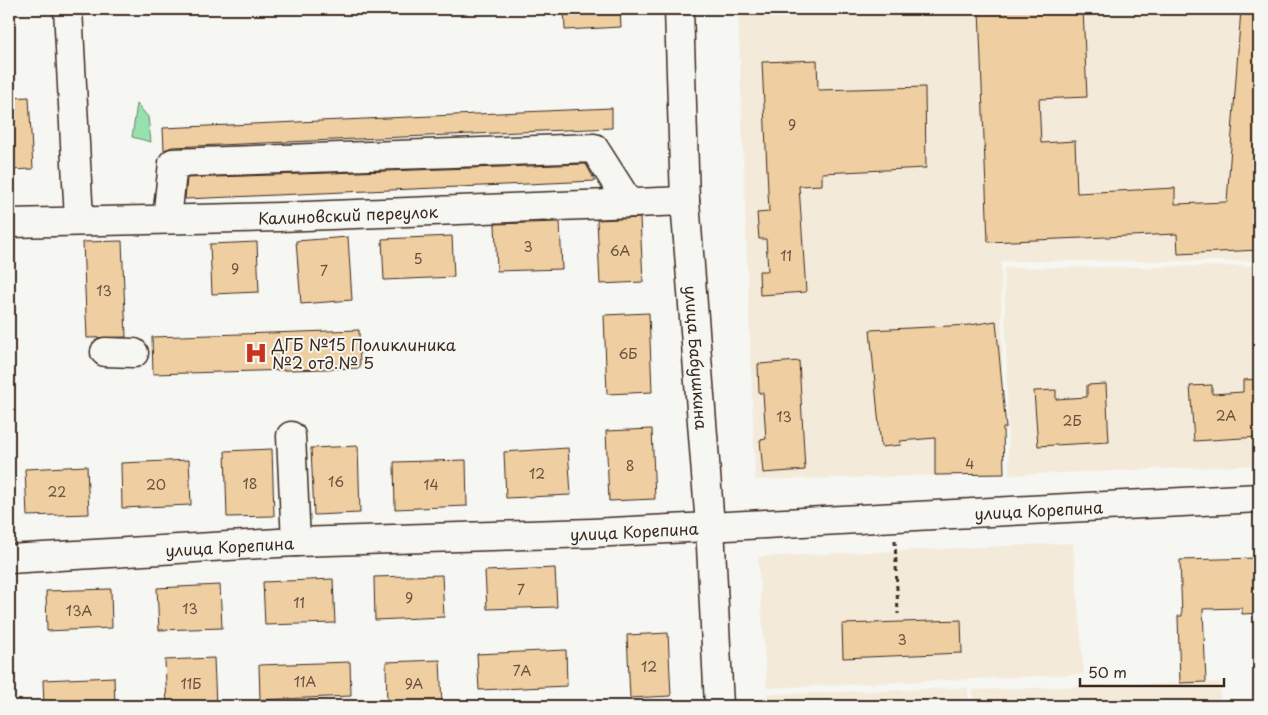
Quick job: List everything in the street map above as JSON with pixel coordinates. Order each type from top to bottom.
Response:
[{"type":"street","points":[[68,9],[79,220]]},
{"type":"street","name":"улица Бабушкина","points":[[679,9],[686,201],[710,526],[719,706]]},
{"type":"street","points":[[167,219],[173,163],[585,148],[594,148],[629,203]]},
{"type":"street","name":"Калиновский переулок","points":[[9,223],[280,217],[686,201]]},
{"type":"street","points":[[105,352],[134,352]]},
{"type":"street","points":[[291,436],[296,542]]},
{"type":"street","name":"улица Корепина","points":[[9,559],[296,542],[470,538],[1259,498]]},
{"type":"path","points":[[895,534],[898,614]]},
{"type":"shaded area","points":[[738,9],[1259,9],[1259,261],[1001,261],[1004,474],[755,480]]},
{"type":"shaded area","points":[[1259,266],[1259,465],[1009,475],[1004,268]]},
{"type":"shaded area","points":[[1073,543],[1084,674],[767,688],[758,557]]},
{"type":"shaded area","points":[[1220,682],[1220,706],[973,706],[973,690]]},
{"type":"shaded area","points":[[968,688],[969,706],[768,706],[767,694]]},
{"type":"green space","points":[[137,104],[148,117],[151,142],[132,137]]},
{"type":"building","points":[[564,9],[620,9],[621,27],[565,30]]},
{"type":"building","points":[[979,9],[1083,9],[1087,97],[1039,99],[1041,143],[1075,141],[1077,193],[1175,188],[1175,204],[1227,202],[1241,9],[1259,9],[1259,250],[1178,254],[1177,234],[988,242]]},
{"type":"building","points":[[817,60],[818,90],[925,87],[926,168],[822,173],[822,185],[799,186],[806,292],[760,295],[759,271],[768,271],[766,239],[759,239],[757,213],[769,212],[762,62]]},
{"type":"building","points":[[29,97],[33,169],[9,170],[9,98]]},
{"type":"building","points":[[612,108],[612,128],[172,147],[164,150],[163,128]]},
{"type":"building","points":[[586,164],[595,181],[185,199],[187,178]]},
{"type":"building","points":[[640,218],[643,282],[600,284],[597,220]]},
{"type":"building","points":[[560,222],[562,269],[497,271],[495,224]]},
{"type":"building","points":[[452,236],[454,277],[384,280],[382,239]]},
{"type":"building","points":[[348,237],[352,300],[301,304],[296,241]]},
{"type":"building","points":[[122,241],[126,337],[87,338],[83,242]]},
{"type":"building","points":[[257,242],[259,292],[212,294],[210,244]]},
{"type":"building","points":[[649,313],[652,392],[607,394],[604,315]]},
{"type":"building","points":[[996,321],[1006,428],[1003,428],[1004,474],[935,475],[935,438],[900,441],[901,445],[881,447],[870,330],[970,325]]},
{"type":"building","name":"ДГБ №15 Поликлиника №2 отд.№ 5","points":[[359,330],[360,368],[153,374],[152,337]]},
{"type":"building","points":[[799,361],[805,470],[763,473],[760,440],[766,439],[763,393],[759,393],[758,364]]},
{"type":"building","points":[[1259,379],[1259,437],[1194,441],[1190,386],[1212,385],[1212,394],[1243,392],[1243,380]]},
{"type":"building","points":[[1106,384],[1109,442],[1038,446],[1034,391],[1056,390],[1056,399],[1087,397],[1087,385]]},
{"type":"building","points":[[652,429],[655,499],[609,501],[606,431]]},
{"type":"building","points":[[358,446],[360,513],[314,515],[311,448]]},
{"type":"building","points":[[568,448],[571,495],[506,498],[504,452]]},
{"type":"building","points":[[272,449],[274,516],[227,517],[225,451]]},
{"type":"building","points":[[189,460],[191,505],[122,508],[121,463]]},
{"type":"building","points":[[466,460],[467,506],[395,509],[394,462]]},
{"type":"building","points":[[87,466],[89,514],[27,516],[25,469]]},
{"type":"building","points":[[1258,558],[1259,613],[1242,614],[1242,608],[1203,609],[1206,682],[1180,683],[1178,616],[1182,616],[1180,560]]},
{"type":"building","points":[[555,568],[557,607],[487,609],[485,571]]},
{"type":"building","points":[[442,575],[444,617],[375,620],[374,577]]},
{"type":"building","points":[[333,579],[335,623],[265,625],[263,582]]},
{"type":"building","points":[[220,585],[222,628],[159,630],[157,588]]},
{"type":"building","points":[[111,589],[112,628],[47,631],[46,591]]},
{"type":"building","points":[[961,620],[962,653],[843,658],[842,624]]},
{"type":"building","points":[[668,633],[671,696],[630,698],[627,635]]},
{"type":"building","points":[[566,650],[567,686],[479,690],[477,654]]},
{"type":"building","points":[[214,658],[216,706],[167,706],[165,660]]},
{"type":"building","points":[[440,660],[442,706],[387,706],[386,662]]},
{"type":"building","points":[[350,662],[351,696],[260,700],[259,665]]},
{"type":"building","points":[[114,677],[115,706],[44,706],[43,680]]},
{"type":"place","name":"ДГБ №15 Поликлиника №2 отд.№ 5","points":[[256,353]]}]
